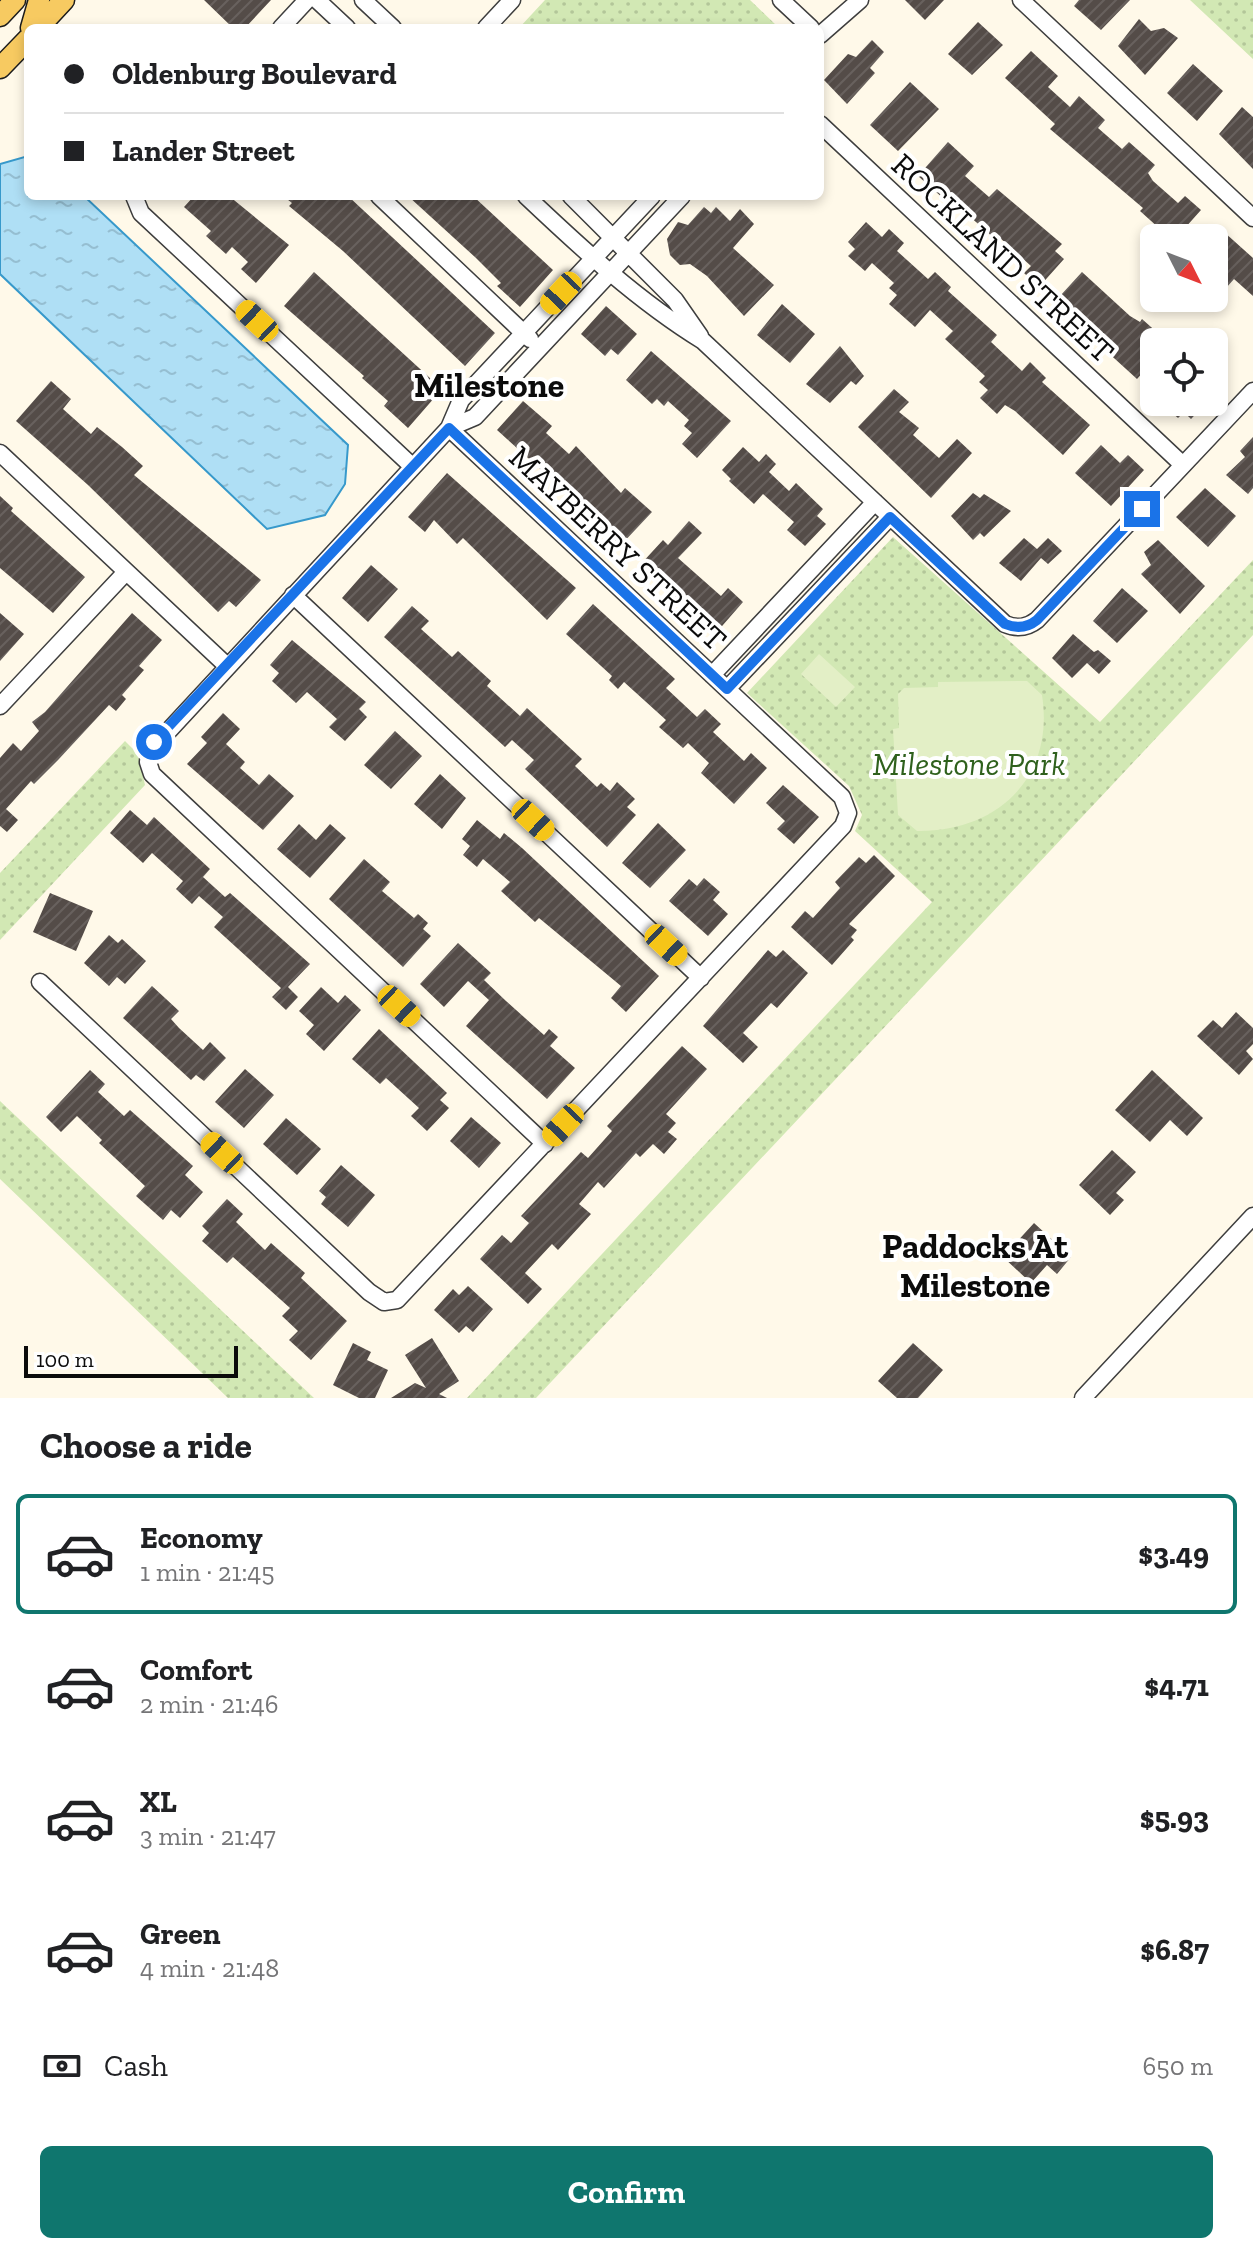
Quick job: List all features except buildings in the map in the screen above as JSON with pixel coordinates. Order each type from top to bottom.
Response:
[{"type":"main road","points":[[0,16],[15,0]]},
{"type":"main road","points":[[32,24],[39,0]]},
{"type":"main road","points":[[42,24],[64,0]]},
{"type":"main road","points":[[0,68],[24,43]]},
{"type":"street","points":[[285,24],[307,0]]},
{"type":"street","points":[[317,0],[343,24]]},
{"type":"street","points":[[363,0],[389,24]]},
{"type":"street","points":[[490,24],[512,0]]},
{"type":"street","points":[[781,0],[807,24]]},
{"type":"street","points":[[824,32],[860,0]]},
{"type":"street","points":[[1021,0],[1253,218]]},
{"type":"street","name":"ROCKLAND STREET","points":[[824,128],[1183,465]]},
{"type":"street","points":[[136,200],[141,213],[413,467]]},
{"type":"street","points":[[383,200],[540,348]]},
{"type":"street","points":[[530,200],[593,259],[612,271],[661,315],[703,341],[1005,624],[1025,627],[1037,620],[1253,391]]},
{"type":"street","points":[[575,200],[675,300],[703,341]]},
{"type":"street","points":[[545,1144],[152,774],[148,762],[154,742],[449,428],[459,402],[648,200]]},
{"type":"street","points":[[449,428],[475,417],[678,200]]},
{"type":"street","name":"MAYBERRY STREET","points":[[449,428],[842,797],[848,813],[843,826],[701,978]]},
{"type":"street","points":[[0,453],[226,665]]},
{"type":"street","points":[[712,675],[875,502]]},
{"type":"street","points":[[727,689],[890,517]]},
{"type":"street","points":[[0,706],[126,572]]},
{"type":"street","points":[[40,982],[369,1292],[387,1302],[402,1298],[701,978],[293,595]]},
{"type":"street","points":[[1083,1398],[1253,1216]]},
{"type":"green space","points":[[545,0],[750,0],[775,24],[523,24]]},
{"type":"green space","points":[[1190,0],[1253,0],[1253,59]]},
{"type":"green space","name":"Milestone Park","points":[[893,537],[1100,722],[1253,560],[1253,635],[536,1398],[467,1398],[932,902],[855,831],[862,815],[849,786],[747,693]]},
{"type":"green space","points":[[819,654],[855,687],[836,707],[801,674]]},
{"type":"green space","points":[[1027,681],[1042,695],[1044,725],[1039,751],[1029,775],[1014,794],[995,810],[972,822],[946,829],[917,831],[898,815],[893,729],[899,728],[898,694],[904,688],[938,687],[938,682]]},
{"type":"green space","points":[[125,741],[138,754],[145,785],[0,940],[0,873]]},
{"type":"green space","points":[[0,1101],[314,1398],[228,1398],[0,1179]]},
{"type":"water","points":[[24,157],[24,200],[88,200],[348,445],[345,484],[325,515],[267,529],[0,274],[0,164]]},
{"type":"district","name":"Milestone","points":[[489,385]]},
{"type":"district","name":"Paddocks At Milestone","points":[[975,1266]]},
{"type":"route","points":[[154,742],[449,428],[727,689],[890,517],[1005,624],[1025,627],[1037,620],[1142,509]]}]
